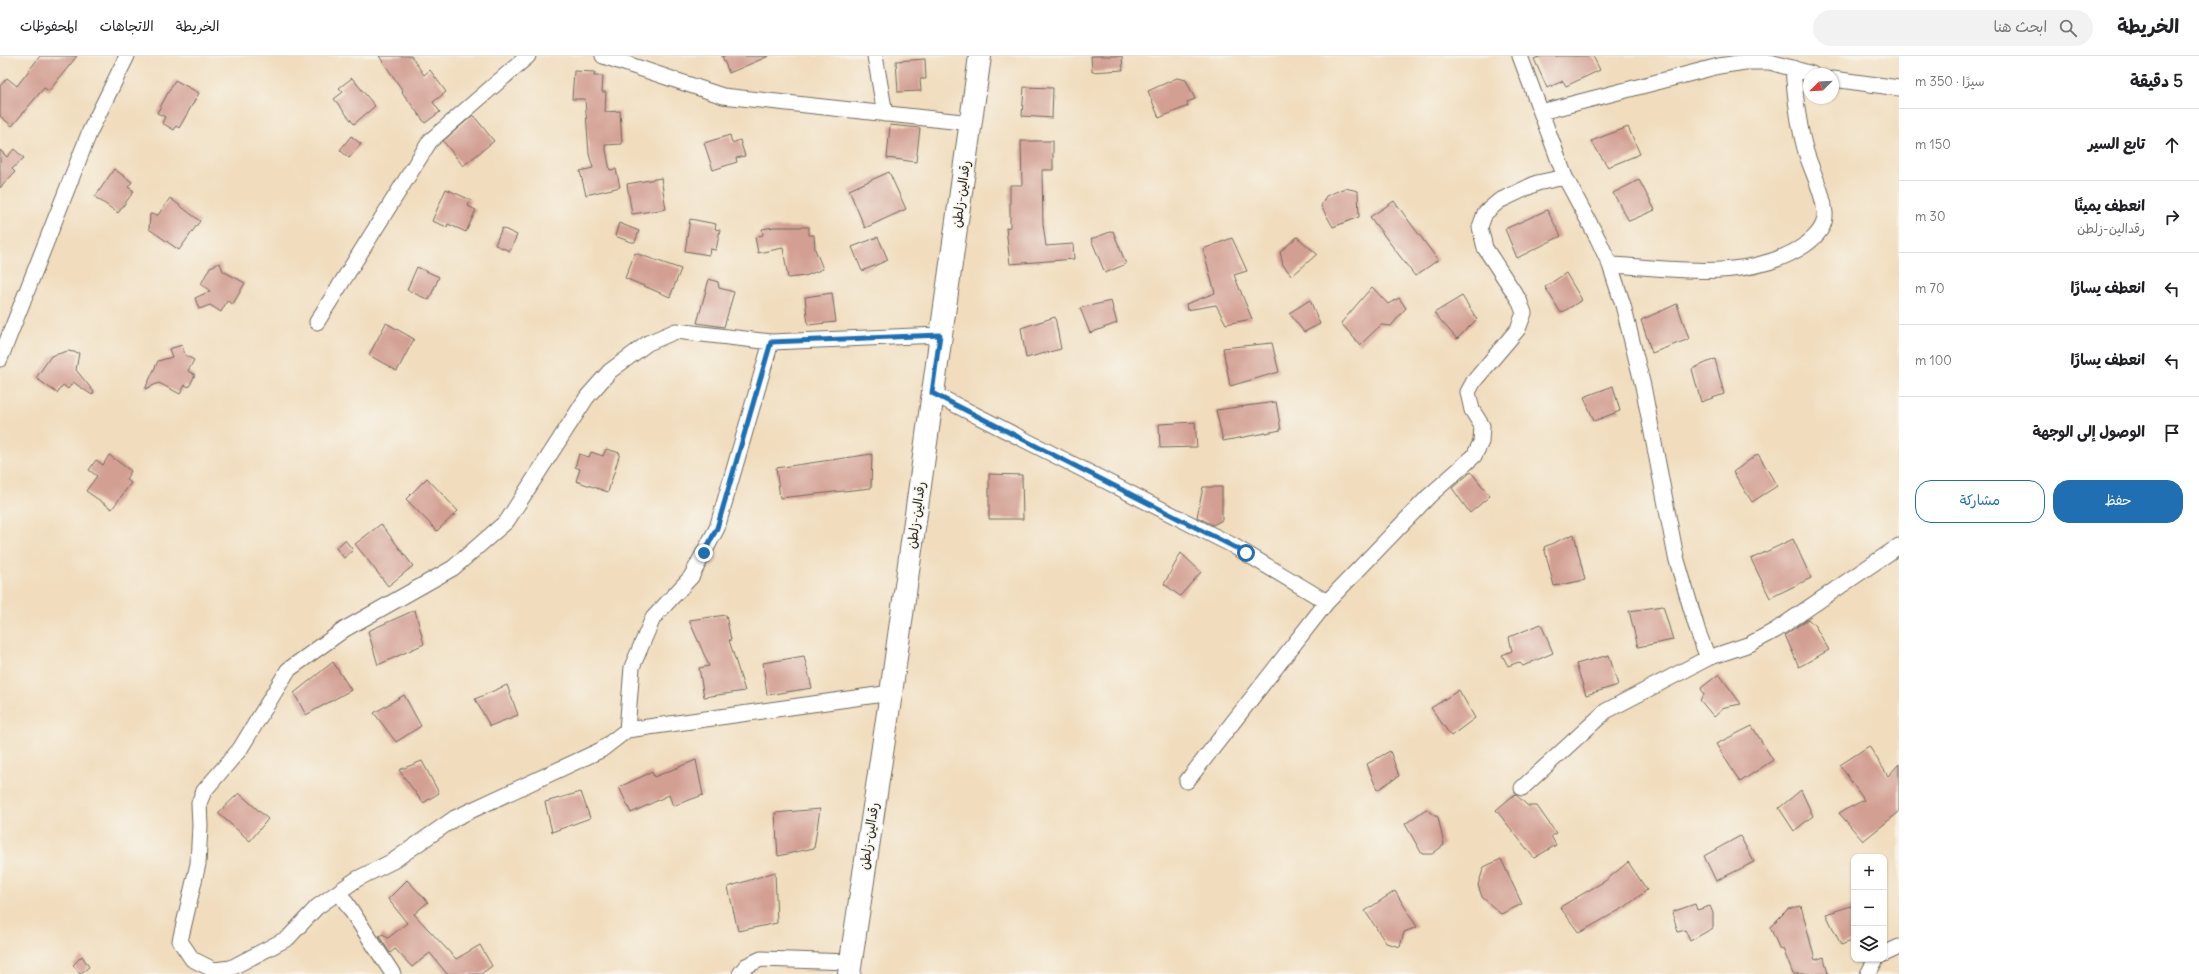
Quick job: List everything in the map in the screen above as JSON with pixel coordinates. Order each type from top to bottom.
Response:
[{"type":"main road","name":"رقدالين-زلطن","points":[[849,968],[891,693],[980,56]]},
{"type":"street","points":[[0,359],[90,130],[127,56]]},
{"type":"street","points":[[317,322],[430,141],[528,56]]},
{"type":"street","points":[[603,56],[723,96],[971,123]]},
{"type":"street","points":[[875,56],[885,114]]},
{"type":"street","points":[[1520,56],[1565,177],[1610,265],[1623,305],[1643,386],[1676,557],[1698,632],[1708,658]]},
{"type":"street","points":[[1541,112],[1719,66],[1745,62],[1770,62],[1803,71]]},
{"type":"street","points":[[1610,265],[1673,269],[1746,268],[1785,257],[1811,241],[1823,225],[1825,213],[1819,185],[1806,151],[1795,97],[1793,68]]},
{"type":"street","points":[[1839,80],[1899,88]]},
{"type":"street","points":[[1187,781],[1327,602],[1429,496],[1474,456],[1481,442],[1482,426],[1472,410],[1468,392],[1474,380],[1518,329],[1524,313],[1519,300],[1485,248],[1480,227],[1485,212],[1499,201],[1537,183],[1565,177]]},
{"type":"street","points":[[891,693],[627,730],[601,750],[455,818],[393,861],[357,880],[317,907],[288,938],[231,968],[214,970],[192,959],[180,941],[198,864],[200,826],[199,803],[204,791],[240,749],[288,670],[345,629],[453,568],[507,521],[588,397],[610,371],[648,343],[676,331],[771,342],[940,335]]},
{"type":"street","points":[[627,730],[632,667],[653,618],[692,577],[717,528],[771,342]]},
{"type":"street","points":[[932,393],[1232,545],[1327,602]]},
{"type":"street","points":[[1522,788],[1606,711],[1708,658],[1750,644],[1776,630],[1899,546]]},
{"type":"street","points":[[339,892],[393,974]]},
{"type":"street","points":[[1887,952],[1899,946]]},
{"type":"street","points":[[740,974],[746,966],[761,959],[849,968]]},
{"type":"street","points":[[1868,974],[1874,962]]},
{"type":"building","points":[[40,56],[77,56],[49,91],[44,88],[12,126],[0,116],[0,86],[7,78],[17,86]]},
{"type":"building","points":[[379,56],[411,56],[424,75],[430,70],[446,92],[433,102],[440,112],[425,123],[402,92],[403,91]]},
{"type":"building","points":[[722,56],[769,56],[729,73]]},
{"type":"building","points":[[1091,56],[1122,56],[1123,70],[1092,72]]},
{"type":"building","points":[[1542,56],[1593,56],[1600,70],[1566,86],[1563,81],[1547,88],[1534,59]]},
{"type":"building","points":[[925,59],[926,79],[920,79],[921,91],[898,92],[896,61]]},
{"type":"building","points":[[574,71],[595,72],[594,76],[603,76],[602,92],[606,92],[605,112],[620,111],[622,144],[605,145],[610,170],[616,169],[620,187],[586,195],[580,171],[593,168],[589,154],[585,99],[572,99]]},
{"type":"building","points":[[352,78],[375,106],[354,124],[334,99],[343,92],[339,88]]},
{"type":"building","points":[[1177,78],[1186,80],[1195,99],[1187,102],[1188,106],[1159,118],[1148,91]]},
{"type":"building","points":[[175,80],[199,93],[179,128],[176,126],[174,130],[162,123],[165,117],[157,113]]},
{"type":"building","points":[[1024,87],[1053,88],[1052,118],[1022,116]]},
{"type":"building","points":[[473,115],[494,141],[463,166],[443,141]]},
{"type":"building","points":[[890,125],[920,128],[916,162],[887,158]]},
{"type":"building","points":[[1628,127],[1640,154],[1608,167],[1591,141]]},
{"type":"building","points":[[730,135],[732,143],[740,140],[745,156],[736,158],[737,162],[713,170],[704,143]]},
{"type":"building","points":[[351,136],[361,144],[349,158],[340,150]]},
{"type":"building","points":[[1021,141],[1053,141],[1053,170],[1042,170],[1043,224],[1046,246],[1073,244],[1074,259],[1010,264],[1006,228],[1010,227],[1010,185],[1022,185]]},
{"type":"building","points":[[14,149],[24,158],[12,169],[15,172],[0,188],[0,150],[7,157]]},
{"type":"building","points":[[114,169],[132,182],[128,187],[134,191],[118,213],[95,197]]},
{"type":"building","points":[[889,172],[906,209],[865,228],[849,190]]},
{"type":"building","points":[[661,178],[666,209],[632,214],[627,184]]},
{"type":"building","points":[[1639,180],[1655,210],[1629,221],[1613,193]]},
{"type":"building","points":[[1345,188],[1358,191],[1359,217],[1333,227],[1321,206],[1326,196]]},
{"type":"building","points":[[446,189],[471,200],[468,206],[476,210],[466,232],[448,224],[447,227],[432,221]]},
{"type":"building","points":[[170,198],[200,221],[179,250],[149,229],[150,214],[158,215]]},
{"type":"building","points":[[1394,201],[1438,260],[1415,276],[1370,217]]},
{"type":"building","points":[[1547,210],[1561,236],[1517,258],[1505,229]]},
{"type":"building","points":[[690,219],[716,224],[715,229],[720,230],[716,250],[710,249],[709,255],[685,251]]},
{"type":"building","points":[[619,223],[639,231],[635,242],[615,236]]},
{"type":"building","points":[[774,227],[809,227],[809,235],[814,235],[815,249],[823,269],[805,276],[788,278],[783,248],[758,253],[755,237],[763,235],[762,229]]},
{"type":"building","points":[[502,228],[517,235],[510,251],[495,245]]},
{"type":"building","points":[[1113,231],[1126,264],[1105,273],[1091,239]]},
{"type":"building","points":[[878,237],[888,260],[862,271],[852,247]]},
{"type":"building","points":[[1297,237],[1317,254],[1292,276],[1283,265],[1280,252]]},
{"type":"building","points":[[1232,238],[1247,271],[1234,275],[1252,319],[1226,324],[1216,305],[1187,310],[1186,304],[1215,293],[1203,249]]},
{"type":"building","points":[[635,253],[681,269],[670,297],[625,278]]},
{"type":"building","points":[[220,263],[223,271],[245,283],[233,304],[227,301],[221,312],[210,305],[199,309],[195,298],[210,291],[201,284],[210,267]]},
{"type":"building","points":[[417,267],[439,277],[429,300],[407,290]]},
{"type":"building","points":[[1566,273],[1582,300],[1561,313],[1545,287]]},
{"type":"building","points":[[709,279],[718,282],[719,288],[734,292],[724,327],[697,323]]},
{"type":"building","points":[[1372,287],[1388,304],[1399,298],[1406,308],[1391,326],[1381,325],[1360,345],[1341,323]]},
{"type":"building","points":[[832,293],[836,322],[808,325],[805,297]]},
{"type":"building","points":[[1462,296],[1477,319],[1457,339],[1434,313]]},
{"type":"building","points":[[1310,300],[1320,324],[1304,332],[1289,313]]},
{"type":"building","points":[[1111,301],[1117,323],[1090,333],[1080,308]]},
{"type":"building","points":[[1677,304],[1689,339],[1652,353],[1641,320]]},
{"type":"building","points":[[1055,317],[1061,349],[1026,358],[1021,328]]},
{"type":"building","points":[[386,323],[414,339],[397,371],[369,355]]},
{"type":"building","points":[[1272,343],[1279,372],[1230,386],[1223,348]]},
{"type":"building","points":[[182,345],[185,355],[194,360],[188,371],[195,375],[189,387],[185,385],[180,394],[159,383],[145,389],[158,361],[172,357],[169,349]]},
{"type":"building","points":[[68,351],[79,353],[76,370],[94,392],[92,395],[73,382],[68,389],[63,385],[57,393],[36,378],[51,356]]},
{"type":"building","points":[[1715,359],[1724,394],[1701,402],[1692,369]]},
{"type":"building","points":[[1613,386],[1620,411],[1594,421],[1584,397]]},
{"type":"building","points":[[1276,402],[1281,430],[1223,441],[1216,410]]},
{"type":"building","points":[[1195,422],[1197,447],[1160,448],[1159,424]]},
{"type":"building","points":[[606,449],[620,453],[608,492],[576,481],[580,469],[575,467],[579,454],[589,457],[591,452],[603,456]]},
{"type":"building","points":[[872,454],[871,488],[780,498],[776,468]]},
{"type":"building","points":[[1758,454],[1777,486],[1752,502],[1733,472]]},
{"type":"building","points":[[109,455],[131,471],[126,479],[131,483],[112,509],[86,491],[97,476],[89,470],[96,460],[103,465]]},
{"type":"building","points":[[1471,472],[1490,496],[1470,513],[1452,488]]},
{"type":"building","points":[[989,474],[1022,475],[1023,519],[989,519]]},
{"type":"building","points":[[427,478],[458,511],[437,531],[406,499]]},
{"type":"building","points":[[1203,487],[1222,487],[1222,520],[1213,525],[1197,517]]},
{"type":"building","points":[[381,524],[413,566],[388,586],[355,544]]},
{"type":"building","points":[[1574,534],[1585,580],[1554,586],[1544,547]]},
{"type":"building","points":[[1793,539],[1811,578],[1770,598],[1751,559]]},
{"type":"building","points":[[345,540],[353,550],[344,558],[336,548]]},
{"type":"building","points":[[1181,553],[1201,572],[1180,596],[1164,584]]},
{"type":"building","points":[[1663,606],[1673,640],[1638,647],[1629,611]]},
{"type":"building","points":[[415,610],[424,644],[378,665],[368,631]]},
{"type":"building","points":[[726,615],[731,640],[729,640],[745,691],[704,697],[699,668],[709,666],[689,620]]},
{"type":"building","points":[[1808,619],[1815,626],[1829,650],[1799,667],[1785,635]]},
{"type":"building","points":[[1541,624],[1553,653],[1523,666],[1519,662],[1508,666],[1502,655],[1512,651],[1509,637]]},
{"type":"building","points":[[1609,655],[1618,685],[1586,695],[1576,664]]},
{"type":"building","points":[[804,656],[812,688],[767,695],[763,663]]},
{"type":"building","points":[[333,662],[351,690],[306,715],[294,693]]},
{"type":"building","points":[[1719,674],[1741,704],[1725,707],[1714,717],[1700,700],[1704,695],[1701,688]]},
{"type":"building","points":[[507,685],[518,715],[490,726],[475,699]]},
{"type":"building","points":[[1459,690],[1475,718],[1451,736],[1431,708]]},
{"type":"building","points":[[404,695],[421,726],[396,742],[374,713]]},
{"type":"building","points":[[1752,726],[1773,760],[1740,782],[1716,744]]},
{"type":"building","points":[[1869,746],[1888,776],[1899,764],[1899,812],[1863,841],[1839,813],[1864,800],[1840,765]]},
{"type":"building","points":[[1390,751],[1399,776],[1377,790],[1367,764]]},
{"type":"building","points":[[696,760],[703,795],[673,806],[669,795],[631,813],[619,787],[652,772],[654,777]]},
{"type":"building","points":[[422,761],[439,793],[423,803],[399,770]]},
{"type":"building","points":[[1801,790],[1813,816],[1794,831],[1779,808]]},
{"type":"building","points":[[581,792],[590,818],[552,832],[545,802]]},
{"type":"building","points":[[239,793],[268,819],[250,841],[218,813]]},
{"type":"building","points":[[1515,794],[1528,806],[1537,806],[1556,833],[1551,836],[1556,845],[1534,858],[1496,810]]},
{"type":"building","points":[[820,809],[814,848],[778,856],[775,813]]},
{"type":"building","points":[[1426,809],[1438,817],[1444,845],[1432,854],[1422,854],[1405,824]]},
{"type":"building","points":[[1740,836],[1754,862],[1716,881],[1704,856]]},
{"type":"building","points":[[1501,859],[1522,904],[1501,914],[1482,897],[1478,885],[1484,867]]},
{"type":"building","points":[[1628,862],[1647,890],[1625,907],[1579,933],[1560,907],[1605,881]]},
{"type":"building","points":[[775,872],[777,923],[738,931],[728,887]]},
{"type":"building","points":[[407,880],[428,902],[414,914],[456,959],[480,945],[492,966],[481,974],[447,974],[430,953],[412,967],[395,949],[390,953],[379,936],[383,934],[388,938],[407,923],[388,899]]},
{"type":"building","points":[[1395,891],[1417,927],[1404,932],[1400,947],[1386,943],[1365,911]]},
{"type":"building","points":[[1695,904],[1697,910],[1710,906],[1713,913],[1713,928],[1690,941],[1685,930],[1678,932],[1672,912]]},
{"type":"building","points":[[1801,906],[1815,960],[1824,957],[1828,974],[1793,974],[1783,949],[1780,950],[1770,927],[1788,909]]},
{"type":"building","points":[[1851,906],[1851,941],[1841,945],[1826,914]]},
{"type":"building","points":[[82,956],[89,967],[80,974],[73,965]]},
{"type":"route","points":[[704,553],[717,528],[771,342],[940,335],[932,393],[1246,553]]}]
